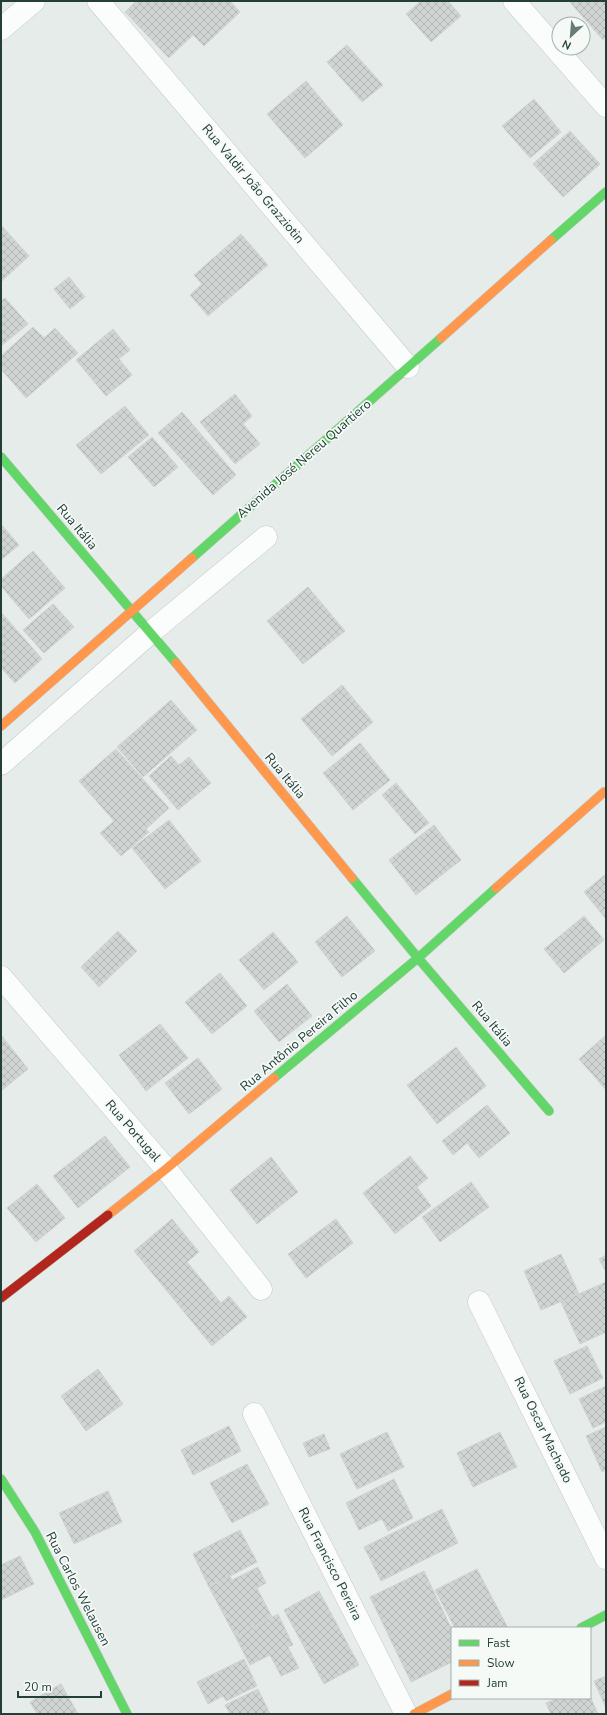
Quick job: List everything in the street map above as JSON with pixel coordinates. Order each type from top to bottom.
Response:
[{"type":"street","points":[[1,29],[34,1]]},
{"type":"street","name":"Rua Valdir João Grazziotin","points":[[98,1],[408,367]]},
{"type":"street","points":[[514,1],[606,106]]},
{"type":"street","name":"Avenida José Nereu Quartiero","points":[[1,726],[606,192]]},
{"type":"street","name":"Rua Itália","points":[[1,457],[150,633],[418,958],[549,1111]]},
{"type":"street","points":[[1,764],[150,633],[266,537]]},
{"type":"street","name":"Rua Antônio Pereira Filho","points":[[1,1298],[166,1169],[418,958],[604,792]]},
{"type":"street","name":"Rua Portugal","points":[[1,977],[166,1169],[261,1289]]},
{"type":"street","name":"Rua Oscar Machado","points":[[479,1302],[606,1558]]},
{"type":"street","name":"Rua Francisco Pereira","points":[[254,1414],[406,1714]]},
{"type":"street","name":"Rua Carlos Welausen","points":[[1,1479],[35,1532],[127,1714]]},
{"type":"street","points":[[583,1627],[606,1615]]},
{"type":"street","points":[[414,1714],[451,1695]]},
{"type":"building","points":[[136,1],[230,1],[240,12],[204,46],[193,35],[169,58],[125,12]]},
{"type":"building","points":[[421,1],[448,1],[461,16],[431,42],[406,14]]},
{"type":"building","points":[[569,1],[606,1],[606,37],[603,40],[591,26],[591,16],[582,16]]},
{"type":"building","points":[[347,45],[383,85],[362,102],[327,62]]},
{"type":"building","points":[[306,81],[343,125],[305,158],[267,114]]},
{"type":"building","points":[[534,99],[561,132],[530,158],[502,126]]},
{"type":"building","points":[[570,131],[600,164],[563,197],[533,164]]},
{"type":"building","points":[[1,225],[29,256],[2,281],[1,280]]},
{"type":"building","points":[[241,234],[268,265],[208,316],[190,295],[202,284],[194,275]]},
{"type":"building","points":[[69,277],[85,297],[70,309],[54,289]]},
{"type":"building","points":[[5,298],[28,324],[1,346],[1,301]]},
{"type":"building","points":[[33,327],[44,338],[55,328],[78,353],[26,398],[1,369],[1,356]]},
{"type":"building","points":[[113,329],[130,350],[119,359],[132,375],[106,396],[76,360]]},
{"type":"building","points":[[235,394],[252,416],[243,424],[260,444],[235,464],[200,422]]},
{"type":"building","points":[[125,406],[149,435],[101,474],[76,445]]},
{"type":"building","points":[[182,412],[236,475],[213,495],[158,433]]},
{"type":"building","points":[[152,437],[178,467],[154,487],[128,457]]},
{"type":"building","points":[[1,524],[19,545],[1,560]]},
{"type":"building","points":[[33,551],[65,588],[29,619],[1,586],[1,579]]},
{"type":"building","points":[[308,587],[345,631],[303,664],[267,621]]},
{"type":"building","points":[[53,604],[74,627],[44,653],[23,630]]},
{"type":"building","points":[[1,612],[42,659],[15,683],[1,668]]},
{"type":"building","points":[[342,685],[373,722],[332,756],[301,719]]},
{"type":"building","points":[[171,700],[197,730],[143,777],[117,747]]},
{"type":"building","points":[[360,743],[390,780],[353,810],[323,773]]},
{"type":"building","points":[[116,749],[169,808],[146,829],[149,832],[121,856],[100,833],[114,821],[79,781]]},
{"type":"building","points":[[171,756],[179,765],[189,757],[211,783],[178,810],[149,776]]},
{"type":"building","points":[[396,783],[429,823],[415,834],[382,795]]},
{"type":"building","points":[[169,820],[201,861],[165,889],[132,848]]},
{"type":"building","points":[[434,825],[461,860],[416,895],[389,860]]},
{"type":"building","points":[[606,874],[606,919],[584,892]]},
{"type":"building","points":[[347,916],[375,951],[342,977],[315,942]]},
{"type":"building","points":[[584,916],[604,940],[564,973],[544,949]]},
{"type":"building","points":[[118,931],[137,951],[99,987],[81,967]]},
{"type":"building","points":[[273,932],[298,962],[264,990],[239,960]]},
{"type":"building","points":[[220,973],[247,1006],[212,1034],[185,1002]]},
{"type":"building","points":[[287,984],[312,1016],[279,1042],[254,1011]]},
{"type":"building","points":[[160,1024],[188,1058],[146,1091],[119,1055]]},
{"type":"building","points":[[1,1035],[28,1069],[1,1091]]},
{"type":"building","points":[[606,1035],[606,1090],[579,1059]]},
{"type":"building","points":[[456,1047],[486,1086],[437,1124],[407,1085]]},
{"type":"building","points":[[198,1058],[222,1089],[189,1114],[165,1083]]},
{"type":"building","points":[[487,1105],[510,1133],[479,1158],[467,1143],[453,1155],[442,1141]]},
{"type":"building","points":[[105,1136],[130,1167],[78,1208],[53,1176]]},
{"type":"building","points":[[410,1156],[428,1178],[417,1187],[431,1206],[395,1234],[363,1193]]},
{"type":"building","points":[[271,1157],[298,1192],[257,1224],[230,1190]]},
{"type":"building","points":[[471,1182],[489,1207],[440,1242],[422,1217]]},
{"type":"building","points":[[37,1184],[65,1218],[36,1242],[7,1208]]},
{"type":"building","points":[[172,1219],[199,1252],[187,1262],[221,1303],[229,1296],[247,1317],[212,1346],[134,1251]]},
{"type":"building","points":[[336,1219],[353,1243],[306,1278],[288,1254]]},
{"type":"building","points":[[561,1254],[579,1294],[541,1310],[524,1271]]},
{"type":"building","points":[[606,1255],[606,1272],[599,1259]]},
{"type":"building","points":[[606,1282],[606,1332],[580,1344],[561,1302]]},
{"type":"building","points":[[587,1346],[603,1378],[570,1394],[554,1361]]},
{"type":"building","points":[[98,1369],[123,1404],[86,1431],[61,1396]]},
{"type":"building","points":[[606,1386],[606,1422],[593,1428],[579,1399]]},
{"type":"building","points":[[229,1426],[241,1451],[193,1475],[181,1450]]},
{"type":"building","points":[[606,1427],[606,1470],[602,1472],[586,1436]]},
{"type":"building","points":[[387,1432],[404,1467],[357,1489],[340,1454]]},
{"type":"building","points":[[500,1432],[517,1467],[473,1487],[457,1453]]},
{"type":"building","points":[[324,1434],[330,1449],[309,1457],[303,1443]]},
{"type":"building","points":[[247,1464],[269,1504],[232,1523],[210,1483]]},
{"type":"building","points":[[394,1479],[413,1518],[388,1531],[382,1519],[359,1530],[346,1503]]},
{"type":"building","points":[[108,1491],[122,1522],[74,1544],[59,1513]]},
{"type":"building","points":[[442,1509],[458,1543],[381,1581],[364,1547]]},
{"type":"building","points":[[240,1530],[257,1562],[209,1587],[193,1554]]},
{"type":"building","points":[[20,1556],[34,1584],[1,1600],[1,1565]]},
{"type":"building","points":[[258,1567],[266,1583],[257,1588],[272,1617],[235,1636],[209,1587],[230,1576],[232,1580]]},
{"type":"building","points":[[477,1569],[507,1627],[454,1627],[435,1590]]},
{"type":"building","points":[[424,1571],[451,1628],[451,1662],[411,1682],[370,1597]]},
{"type":"building","points":[[319,1591],[359,1665],[324,1684],[284,1610]]},
{"type":"building","points":[[278,1614],[293,1645],[288,1647],[299,1668],[281,1676],[270,1655],[250,1665],[235,1636]]},
{"type":"building","points":[[244,1659],[257,1686],[226,1701],[223,1696],[208,1704],[197,1682]]},
{"type":"building","points":[[606,1676],[606,1708],[594,1681]]},
{"type":"building","points":[[61,1684],[78,1714],[37,1714],[30,1702]]},
{"type":"building","points":[[258,1689],[270,1714],[230,1714],[225,1705]]},
{"type":"building","points":[[591,1698],[598,1714],[551,1714],[546,1703],[556,1699]]},
{"type":"traffic: fast","points":[[551,240],[606,192]]},
{"type":"traffic: fast","points":[[192,558],[441,338]]},
{"type":"traffic: fast","points":[[1,457],[176,663]]},
{"type":"traffic: fast","points":[[352,878],[418,958],[549,1111]]},
{"type":"traffic: fast","points":[[274,1078],[418,958],[496,888]]},
{"type":"traffic: fast","points":[[1,1479],[35,1532],[127,1714]]},
{"type":"traffic: fast","points":[[583,1627],[606,1615]]},
{"type":"traffic: slow","points":[[441,338],[551,240]]},
{"type":"traffic: slow","points":[[1,726],[192,558]]},
{"type":"traffic: slow","points":[[176,663],[352,878]]},
{"type":"traffic: slow","points":[[496,888],[604,792]]},
{"type":"traffic: slow","points":[[108,1215],[166,1169],[274,1078]]},
{"type":"traffic: slow","points":[[414,1714],[451,1695]]},
{"type":"traffic: jam","points":[[1,1298],[108,1215]]}]
